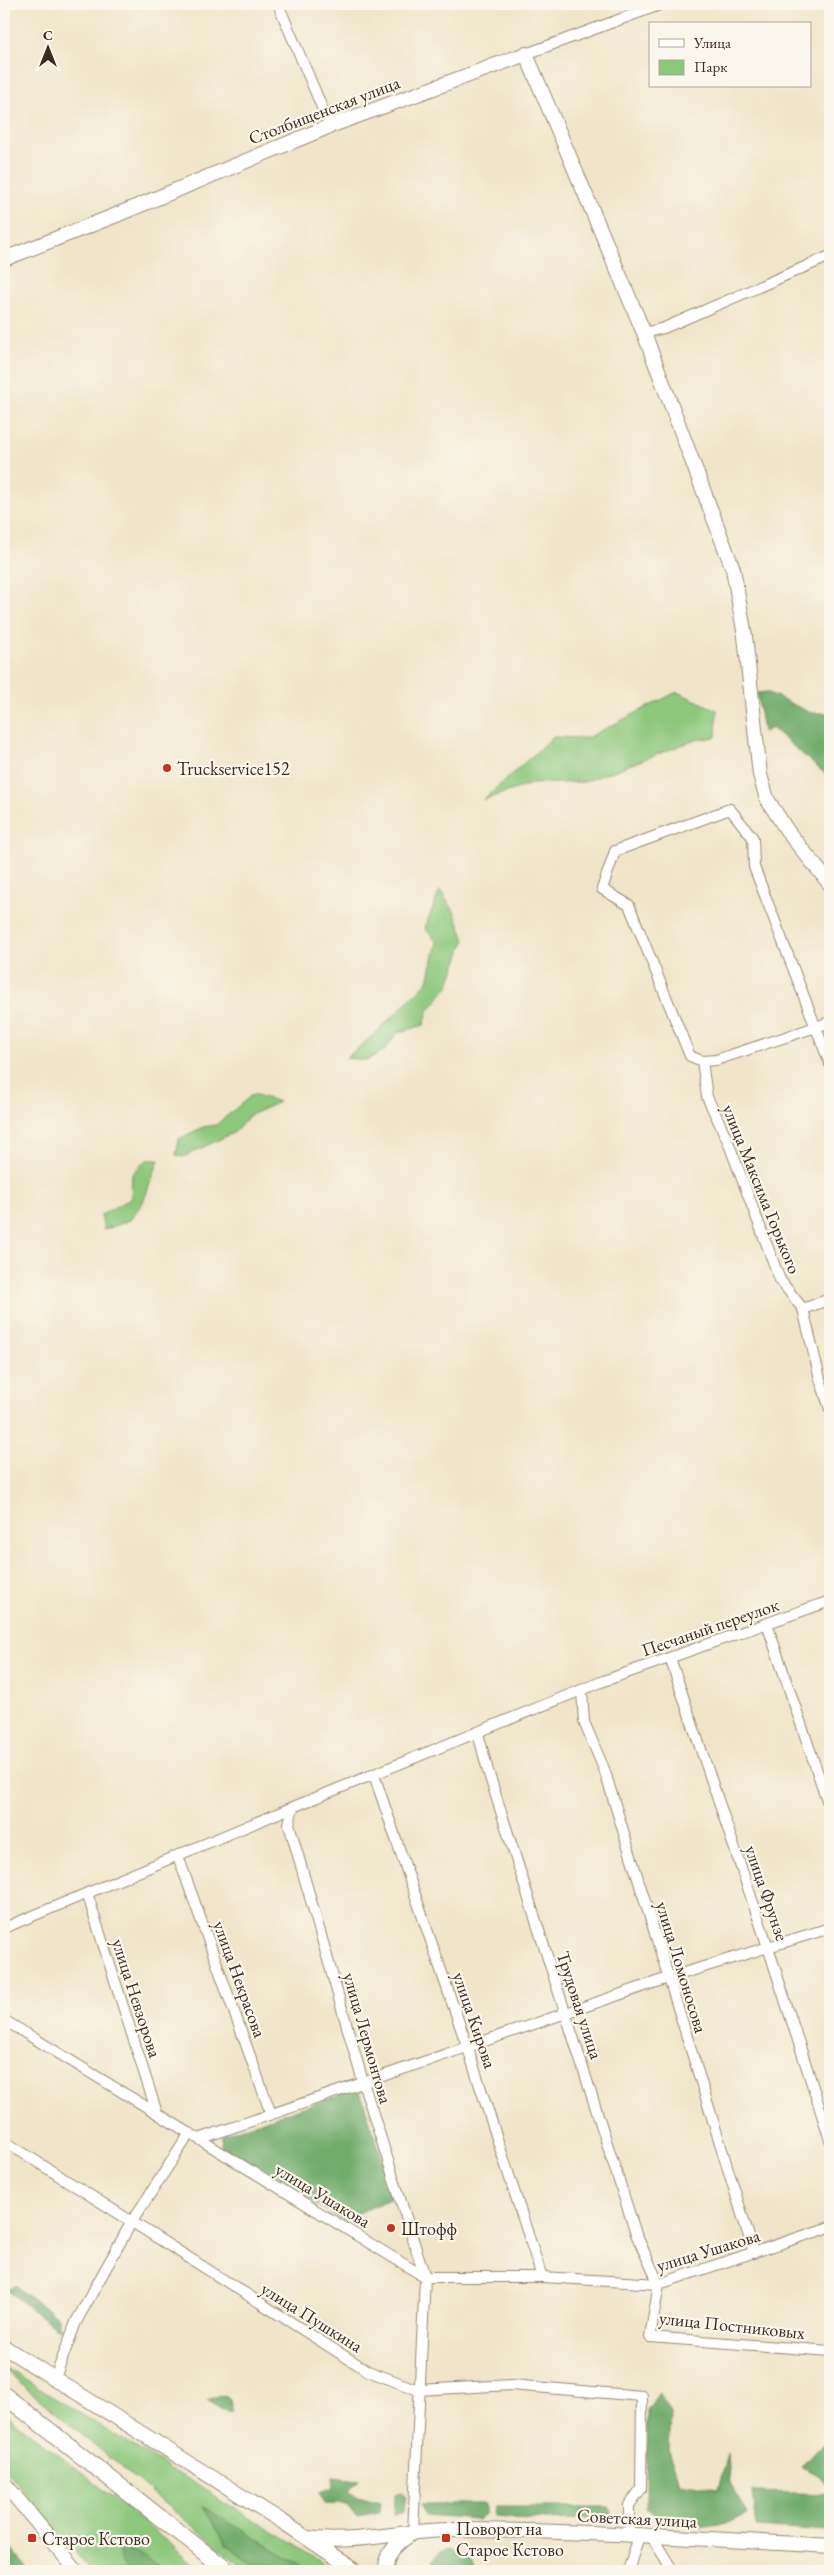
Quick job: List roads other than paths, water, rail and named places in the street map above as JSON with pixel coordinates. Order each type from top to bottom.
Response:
[{"type":"main road","points":[[4,2395],[228,2571]]},
{"type":"street","points":[[278,4],[330,126]]},
{"type":"street","name":"Столбищенская улица","points":[[4,259],[114,216],[330,126],[662,4]]},
{"type":"street","points":[[526,54],[644,333],[733,569],[745,636],[760,775],[767,798],[783,823],[830,884]]},
{"type":"street","points":[[644,333],[664,328],[750,293],[830,256]]},
{"type":"street","points":[[830,1022],[816,1027],[716,1060],[702,1062],[690,1056],[629,905],[602,889],[615,851],[730,809],[753,838],[754,867],[816,1027],[830,1064]]},
{"type":"street","name":"улица Максима Горького","points":[[702,1062],[707,1097],[727,1139],[780,1280],[803,1309],[830,1409]]},
{"type":"street","points":[[803,1309],[830,1299]]},
{"type":"street","name":"Песчаный переулок","points":[[4,1928],[293,1807],[601,1682],[830,1601]]},
{"type":"street","points":[[768,1624],[830,1809]]},
{"type":"street","name":"улица Фрунзе","points":[[670,1658],[768,1947],[830,2140]]},
{"type":"street","name":"улица Ломоносова","points":[[582,1690],[584,1722],[604,1769],[754,2253]]},
{"type":"street","name":"Трудовая улица","points":[[478,1733],[488,1771],[636,2234],[659,2284]]},
{"type":"street","name":"улица Кирова","points":[[374,1775],[468,2046],[542,2277]]},
{"type":"street","name":"улица Лермонтова","points":[[293,1807],[289,1824],[363,2082],[425,2276]]},
{"type":"street","name":"улица Некрасова","points":[[178,1856],[271,2114]]},
{"type":"street","name":"улица Невзорова","points":[[87,1892],[157,2113]]},
{"type":"street","points":[[55,2378],[76,2322],[131,2223],[194,2136],[271,2114],[668,1978],[830,1928]]},
{"type":"street","name":"улица Ушакова","points":[[4,2020],[425,2276],[542,2277],[659,2284],[830,2228]]},
{"type":"street","name":"улица Пушкина","points":[[4,2141],[368,2371],[418,2390],[511,2385],[642,2396],[641,2489],[629,2505],[640,2536]]},
{"type":"street","points":[[386,2571],[388,2555],[413,2532],[418,2390],[425,2276]]},
{"type":"street","name":"улица Постниковых","points":[[659,2284],[650,2337],[830,2351]]},
{"type":"street","points":[[4,2347],[307,2538],[356,2571]]},
{"type":"street","points":[[4,2483],[76,2571]]},
{"type":"street","name":"Советская улица","points":[[307,2538],[331,2542],[351,2541],[413,2532],[454,2530],[640,2536],[830,2546]]},
{"type":"street","points":[[628,2571],[640,2536],[673,2571]]},
{"type":"place","name":"Truckservice152","points":[[167,768]]},
{"type":"place","name":"Штофф","points":[[391,2228]]},
{"type":"place","name":"Старое Кстово","points":[[32,2538]]},
{"type":"place","name":"Поворот на Старое Кстово","points":[[446,2538]]}]
